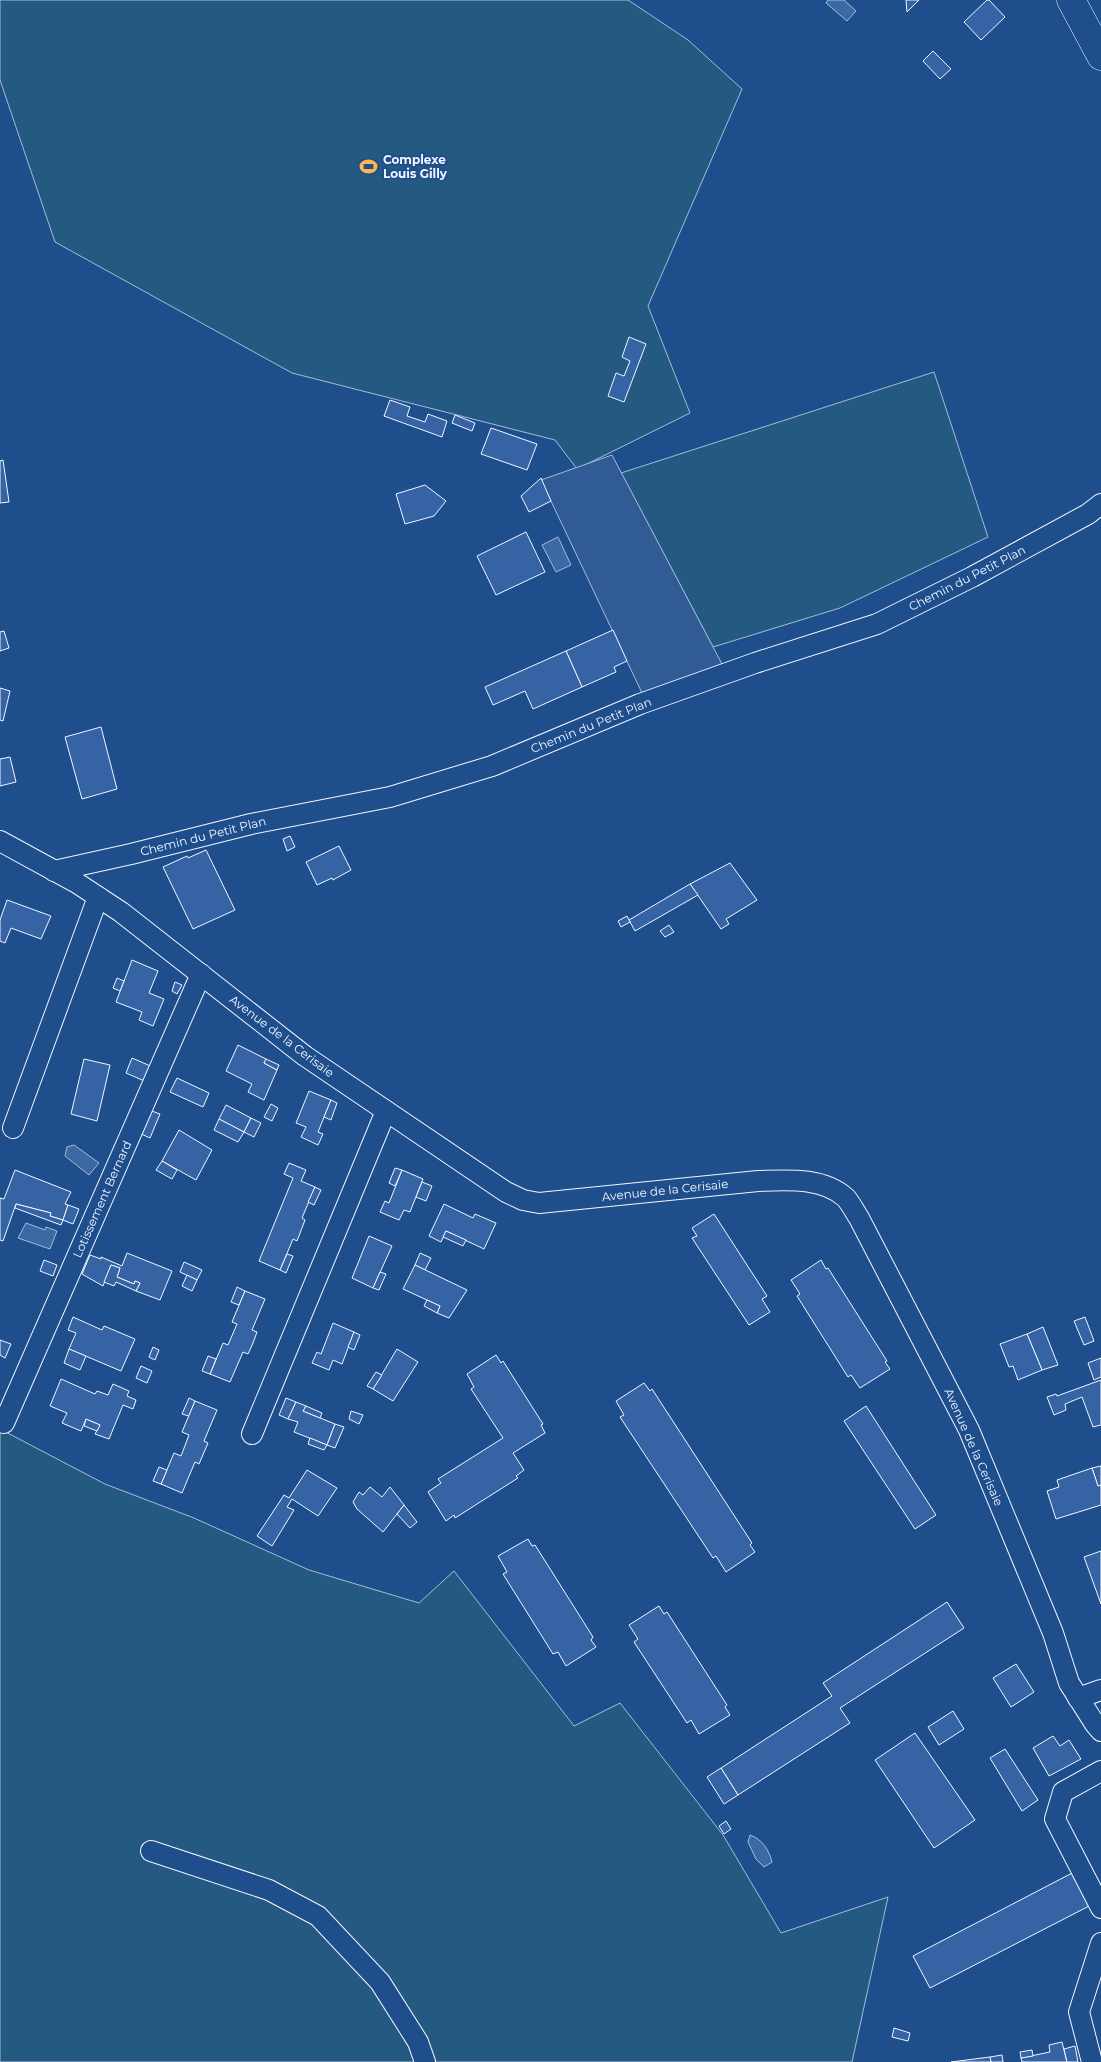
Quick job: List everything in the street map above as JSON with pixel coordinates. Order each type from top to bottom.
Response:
[{"type":"main road","points":[[1071,0],[1101,56]]},
{"type":"street","name":"Chemin du Petit Plan","points":[[54,871],[251,824],[390,797],[492,766],[640,704],[755,663],[877,624],[972,577],[1088,514],[1101,504]]},
{"type":"street","name":"Avenue de la Cerisaie","points":[[1,844],[54,871],[98,897],[201,974],[305,1056],[506,1192],[523,1200],[539,1203],[758,1181],[794,1180],[816,1183],[833,1189],[847,1199],[859,1218],[969,1430],[1054,1633],[1070,1683],[1101,1731]]},
{"type":"street","points":[[13,1128],[98,897]]},
{"type":"street","name":"Lotissement Bernard","points":[[4,1423],[201,974]]},
{"type":"street","points":[[252,1434],[386,1111]]},
{"type":"street","points":[[1078,1698],[1101,1690]]},
{"type":"street","points":[[1101,1771],[1063,1792],[1054,1820],[1101,1908]]},
{"type":"street","points":[[151,1851],[269,1890],[318,1916],[380,1982],[418,2042],[425,2062]]},
{"type":"street","points":[[1092,2062],[1079,2012],[1101,1943]]},
{"type":"shaded area","name":"Complexe Louis Gilly","points":[[0,0],[628,0],[688,40],[742,89],[648,306],[690,413],[577,469],[555,440],[292,373],[55,242],[0,80]]},
{"type":"shaded area","points":[[828,0],[844,0],[856,11],[847,21],[826,3]]},
{"type":"shaded area","points":[[934,372],[988,537],[840,608],[713,647],[621,473]]},
{"type":"shaded area","points":[[612,455],[722,664],[642,693],[541,480]]},
{"type":"shaded area","points":[[558,537],[571,565],[556,572],[542,545]]},
{"type":"shaded area","points":[[74,1145],[99,1163],[89,1175],[65,1156],[67,1147]]},
{"type":"shaded area","points":[[26,1223],[45,1230],[46,1227],[57,1231],[50,1249],[18,1238]]},
{"type":"shaded area","points":[[0,1429],[105,1484],[194,1518],[309,1570],[419,1603],[454,1571],[574,1726],[620,1703],[723,1835],[781,1933],[888,1897],[852,2062],[0,2062]]},
{"type":"shaded area","points":[[750,1835],[761,1842],[769,1853],[772,1862],[764,1867],[756,1859],[748,1842]]},
{"type":"building","points":[[906,0],[919,0],[907,12]]},
{"type":"building","points":[[987,0],[1005,17],[981,40],[964,22]]},
{"type":"building","points":[[933,51],[951,69],[940,79],[923,61]]},
{"type":"building","points":[[629,337],[646,344],[624,402],[608,396],[616,373],[624,376],[630,361],[622,357]]},
{"type":"building","points":[[390,400],[410,407],[407,416],[425,422],[428,414],[447,421],[442,437],[384,416]]},
{"type":"building","points":[[455,415],[475,423],[472,431],[452,423]]},
{"type":"building","points":[[491,428],[537,444],[527,470],[481,454]]},
{"type":"building","points":[[3,460],[9,502],[0,503],[0,461]]},
{"type":"building","points":[[541,478],[551,501],[529,512],[521,496]]},
{"type":"building","points":[[425,485],[446,501],[434,516],[405,524],[396,494]]},
{"type":"building","points":[[526,532],[545,572],[496,595],[477,556]]},
{"type":"building","points":[[613,630],[627,661],[614,667],[616,672],[582,687],[566,651]]},
{"type":"building","points":[[4,631],[9,648],[0,651],[0,632]]},
{"type":"building","points":[[566,651],[582,687],[533,709],[525,691],[493,705],[485,687]]},
{"type":"building","points":[[0,688],[10,691],[3,721],[0,720]]},
{"type":"building","points":[[101,727],[117,789],[82,799],[65,737]]},
{"type":"building","points":[[10,757],[16,782],[0,786],[0,759]]},
{"type":"building","points":[[290,836],[295,847],[287,851],[283,839]]},
{"type":"building","points":[[339,846],[351,870],[333,880],[332,878],[317,885],[306,862]]},
{"type":"building","points":[[206,850],[235,910],[193,929],[163,867]]},
{"type":"building","points":[[730,863],[757,900],[726,919],[729,924],[721,929],[690,884]]},
{"type":"building","points":[[690,884],[698,895],[635,931],[629,920]]},
{"type":"building","points":[[7,900],[51,916],[41,939],[11,928],[5,943],[0,941],[0,920]]},
{"type":"building","points":[[627,916],[630,922],[621,927],[618,921]]},
{"type":"building","points":[[669,925],[674,932],[665,937],[660,931]]},
{"type":"building","points":[[132,960],[158,971],[149,993],[164,999],[153,1026],[139,1020],[142,1012],[116,1002]]},
{"type":"building","points":[[117,978],[124,981],[120,991],[113,988]]},
{"type":"building","points":[[175,982],[182,985],[177,994],[172,991]]},
{"type":"building","points":[[238,1045],[266,1059],[264,1063],[277,1070],[264,1100],[248,1092],[252,1084],[226,1071]]},
{"type":"building","points":[[132,1058],[155,1068],[149,1083],[126,1073]]},
{"type":"building","points":[[84,1059],[110,1065],[97,1121],[71,1114]]},
{"type":"building","points":[[266,1059],[279,1065],[277,1070],[264,1063]]},
{"type":"building","points":[[177,1078],[209,1093],[203,1107],[170,1092]]},
{"type":"building","points":[[309,1091],[331,1100],[318,1132],[323,1134],[318,1145],[301,1137],[306,1127],[296,1123]]},
{"type":"building","points":[[331,1100],[337,1103],[331,1120],[324,1117]]},
{"type":"building","points":[[271,1104],[278,1108],[272,1121],[264,1117]]},
{"type":"building","points":[[226,1105],[251,1118],[244,1132],[219,1119]]},
{"type":"building","points":[[149,1110],[160,1114],[150,1138],[139,1133]]},
{"type":"building","points":[[251,1118],[261,1123],[254,1137],[244,1132]]},
{"type":"building","points":[[219,1119],[244,1132],[238,1142],[214,1130]]},
{"type":"building","points":[[179,1130],[212,1150],[196,1180],[162,1161]]},
{"type":"building","points":[[162,1161],[177,1170],[172,1179],[156,1170]]},
{"type":"building","points":[[289,1163],[306,1170],[301,1181],[315,1187],[302,1218],[305,1220],[297,1241],[293,1239],[280,1270],[259,1261],[293,1178],[284,1174]]},
{"type":"building","points":[[395,1168],[402,1170],[395,1186],[389,1183]]},
{"type":"building","points":[[15,1170],[71,1192],[65,1204],[68,1205],[63,1220],[50,1216],[51,1213],[16,1204],[3,1241],[0,1240],[0,1198],[4,1199]]},
{"type":"building","points":[[402,1170],[423,1179],[410,1212],[404,1210],[399,1220],[380,1212],[385,1201],[389,1203]]},
{"type":"building","points":[[422,1182],[432,1186],[426,1201],[416,1197]]},
{"type":"building","points":[[315,1187],[321,1190],[314,1205],[308,1202]]},
{"type":"building","points":[[16,1204],[51,1213],[50,1216],[63,1220],[61,1225],[15,1208]]},
{"type":"building","points":[[444,1204],[473,1218],[475,1214],[496,1223],[484,1249],[446,1231],[441,1242],[429,1236]]},
{"type":"building","points":[[68,1205],[79,1209],[73,1224],[63,1220]]},
{"type":"building","points":[[714,1214],[767,1296],[762,1299],[770,1312],[749,1325],[692,1238],[697,1236],[692,1228]]},
{"type":"building","points":[[446,1231],[466,1240],[463,1246],[443,1237]]},
{"type":"building","points":[[369,1236],[392,1246],[373,1288],[352,1278]]},
{"type":"building","points":[[127,1253],[172,1271],[160,1300],[136,1291],[140,1283],[135,1281],[134,1284],[117,1277],[120,1268],[111,1265],[103,1286],[82,1274],[90,1255],[101,1259],[101,1257],[122,1266]]},
{"type":"building","points":[[420,1253],[431,1258],[425,1270],[415,1265]]},
{"type":"building","points":[[287,1254],[293,1256],[286,1273],[280,1270]]},
{"type":"building","points":[[44,1260],[57,1265],[53,1276],[40,1271]]},
{"type":"building","points":[[821,1260],[887,1361],[885,1362],[890,1369],[860,1388],[851,1375],[848,1377],[797,1296],[800,1294],[791,1280]]},
{"type":"building","points":[[184,1262],[202,1270],[197,1280],[180,1272]]},
{"type":"building","points":[[111,1265],[120,1268],[117,1277],[134,1284],[135,1281],[140,1283],[136,1291],[116,1282],[114,1286],[104,1282]]},
{"type":"building","points":[[415,1265],[467,1290],[449,1318],[437,1313],[440,1306],[403,1289]]},
{"type":"building","points":[[380,1272],[386,1274],[379,1290],[373,1288]]},
{"type":"building","points":[[187,1275],[197,1280],[192,1291],[182,1286]]},
{"type":"building","points":[[237,1287],[245,1291],[239,1305],[231,1302]]},
{"type":"building","points":[[245,1291],[265,1299],[252,1330],[257,1332],[253,1343],[248,1354],[243,1352],[230,1382],[210,1374],[223,1343],[228,1345],[237,1324],[232,1322]]},
{"type":"building","points":[[427,1300],[440,1306],[437,1313],[424,1306]]},
{"type":"building","points":[[73,1317],[102,1330],[104,1326],[135,1339],[121,1371],[69,1349],[76,1333],[68,1330]]},
{"type":"building","points":[[1085,1317],[1094,1341],[1084,1345],[1074,1321]]},
{"type":"building","points":[[333,1323],[354,1332],[342,1364],[333,1360],[329,1370],[312,1363],[317,1352],[321,1354]]},
{"type":"building","points":[[1043,1327],[1058,1365],[1042,1370],[1027,1334]]},
{"type":"building","points":[[354,1332],[360,1335],[354,1350],[348,1347]]},
{"type":"building","points":[[1027,1334],[1042,1370],[1018,1380],[1013,1366],[1009,1367],[1000,1344]]},
{"type":"building","points":[[0,1340],[11,1344],[5,1358],[0,1355]]},
{"type":"building","points":[[153,1347],[159,1350],[155,1360],[149,1357]]},
{"type":"building","points":[[69,1349],[86,1356],[80,1370],[64,1363]]},
{"type":"building","points":[[397,1349],[418,1362],[393,1401],[373,1389]]},
{"type":"building","points":[[496,1355],[501,1363],[503,1361],[543,1424],[541,1425],[545,1433],[513,1453],[524,1470],[516,1476],[518,1478],[455,1518],[454,1515],[446,1521],[428,1492],[441,1483],[438,1479],[503,1438],[471,1389],[474,1387],[467,1374]]},
{"type":"building","points":[[208,1356],[216,1359],[210,1374],[202,1371]]},
{"type":"building","points":[[1101,1358],[1101,1377],[1094,1380],[1088,1363]]},
{"type":"building","points":[[141,1366],[152,1371],[147,1383],[136,1378]]},
{"type":"building","points":[[376,1372],[382,1375],[373,1389],[367,1386]]},
{"type":"building","points":[[61,1379],[95,1394],[97,1391],[108,1395],[113,1384],[129,1391],[127,1396],[136,1400],[133,1409],[123,1405],[109,1439],[95,1434],[100,1425],[86,1419],[81,1431],[62,1423],[67,1413],[50,1406]]},
{"type":"building","points":[[1101,1380],[1101,1425],[1093,1427],[1082,1397],[1065,1404],[1066,1410],[1054,1415],[1047,1397],[1056,1394],[1057,1396]]},
{"type":"building","points":[[644,1383],[650,1391],[652,1389],[752,1543],[750,1545],[755,1552],[726,1572],[716,1556],[713,1558],[620,1417],[624,1415],[616,1401]]},
{"type":"building","points":[[189,1398],[195,1401],[189,1416],[182,1414]]},
{"type":"building","points":[[286,1398],[296,1402],[288,1419],[279,1415]]},
{"type":"building","points":[[195,1401],[217,1410],[204,1441],[208,1443],[199,1464],[195,1462],[182,1493],[161,1484],[174,1453],[181,1456],[189,1435],[182,1432]]},
{"type":"building","points":[[296,1402],[306,1406],[303,1411],[335,1424],[327,1445],[294,1432],[298,1422],[288,1419]]},
{"type":"building","points":[[306,1406],[322,1413],[320,1418],[303,1411]]},
{"type":"building","points":[[866,1406],[936,1515],[915,1529],[844,1421]]},
{"type":"building","points":[[351,1411],[363,1415],[359,1424],[349,1419]]},
{"type":"building","points":[[86,1419],[100,1425],[97,1431],[84,1426]]},
{"type":"building","points":[[335,1424],[344,1427],[335,1448],[327,1445]]},
{"type":"building","points":[[310,1438],[327,1445],[324,1450],[308,1444]]},
{"type":"building","points":[[1101,1466],[1101,1485],[1098,1486],[1092,1468]]},
{"type":"building","points":[[159,1467],[167,1470],[161,1484],[153,1481]]},
{"type":"building","points":[[1092,1468],[1098,1486],[1101,1485],[1101,1505],[1056,1519],[1047,1491],[1059,1487],[1057,1480]]},
{"type":"building","points":[[307,1470],[337,1488],[318,1516],[292,1499],[287,1507],[294,1510],[272,1546],[257,1536],[284,1495],[289,1498]]},
{"type":"building","points":[[370,1487],[382,1497],[390,1487],[404,1505],[383,1532],[357,1509],[353,1502],[359,1492],[363,1495]]},
{"type":"building","points":[[404,1505],[417,1522],[410,1528],[397,1514]]},
{"type":"building","points":[[528,1539],[532,1546],[535,1545],[593,1637],[591,1640],[596,1647],[566,1666],[558,1652],[553,1654],[503,1574],[507,1572],[498,1556]]},
{"type":"building","points":[[1101,1551],[1101,1604],[1084,1557]]},
{"type":"building","points":[[947,1602],[964,1628],[840,1708],[850,1723],[738,1795],[721,1768],[832,1696],[823,1683]]},
{"type":"building","points":[[659,1606],[664,1614],[667,1612],[727,1705],[725,1707],[730,1715],[699,1734],[691,1720],[687,1723],[634,1642],[638,1639],[629,1625]]},
{"type":"building","points":[[1016,1664],[1034,1692],[1011,1707],[993,1678]]},
{"type":"building","points":[[953,1711],[964,1729],[939,1745],[928,1727]]},
{"type":"building","points":[[915,1733],[975,1820],[934,1848],[875,1760]]},
{"type":"building","points":[[1053,1736],[1060,1746],[1069,1740],[1081,1759],[1049,1776],[1033,1748]]},
{"type":"building","points":[[1005,1749],[1038,1800],[1022,1811],[990,1758]]},
{"type":"building","points":[[721,1768],[738,1795],[724,1804],[707,1777]]},
{"type":"building","points":[[726,1821],[731,1829],[724,1834],[719,1826]]},
{"type":"building","points":[[1076,1871],[1093,1904],[930,1988],[913,1956]]},
{"type":"building","points":[[894,2028],[910,2033],[908,2041],[892,2037]]},
{"type":"building","points":[[1062,2042],[1067,2062],[1022,2062],[1021,2058],[1050,2052],[1049,2045]]},
{"type":"building","points":[[1075,2046],[1078,2062],[1067,2062],[1064,2049]]},
{"type":"building","points":[[1032,2050],[1033,2056],[1021,2058],[1020,2052]]},
{"type":"building","points":[[1002,2055],[1003,2062],[991,2062],[990,2057]]},
{"type":"building","points":[[990,2057],[991,2062],[951,2062]]},
{"type":"place","name":"Complexe Louis Gilly","points":[[369,166]]}]
